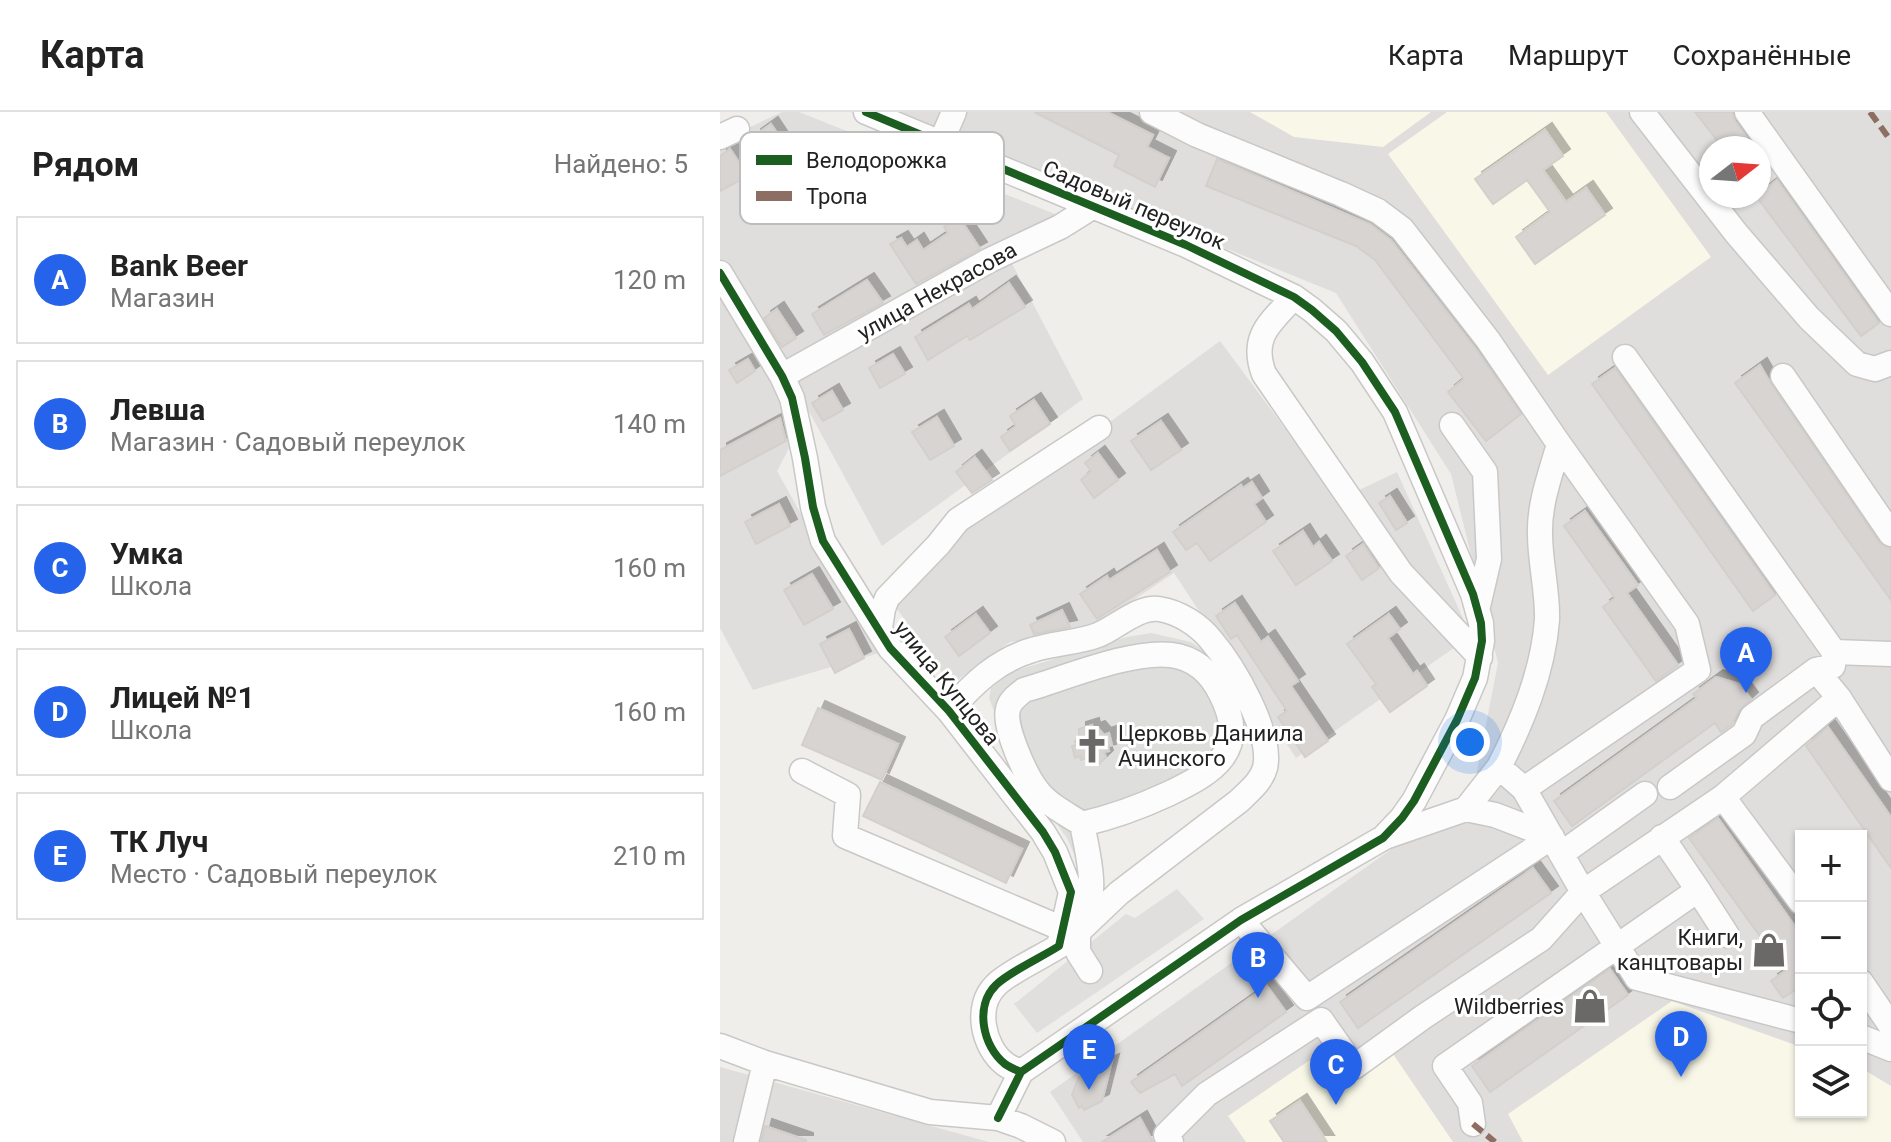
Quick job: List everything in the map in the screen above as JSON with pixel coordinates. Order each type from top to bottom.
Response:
[{"type":"street","name":"Садовый переулок","points":[[866,112],[916,132]]},
{"type":"street","points":[[945,132],[954,112]]},
{"type":"street","points":[[1152,112],[1197,135],[1378,211],[1402,229],[1488,340],[1687,624],[1698,670],[1524,789]]},
{"type":"street","points":[[1642,112],[1736,233],[1809,318],[1857,364],[1875,369],[1891,363]]},
{"type":"street","points":[[1747,112],[1891,314]]},
{"type":"street","name":"Садовый переулок","points":[[998,1118],[1021,1072],[1241,920],[1383,838],[1414,801],[1457,720],[1475,678],[1480,657],[1481,623],[1395,412],[1362,362],[1336,331],[1294,297],[1186,245],[1004,169]]},
{"type":"street","name":"улица Некрасова","points":[[782,376],[1092,207]]},
{"type":"street","name":"улица Купцова","points":[[720,273],[782,376],[798,418],[813,507],[823,541],[890,648],[949,711],[1043,832],[1055,852],[1071,892],[1067,936]]},
{"type":"street","points":[[1294,297],[1261,335],[1258,350],[1264,374],[1401,573],[1480,657]]},
{"type":"street","points":[[1625,357],[1834,652],[1833,666],[1816,670],[1752,717],[1744,734],[1670,787]]},
{"type":"street","points":[[1783,376],[1891,534]]},
{"type":"street","points":[[1452,425],[1485,472],[1489,559],[1477,607]]},
{"type":"street","points":[[880,628],[887,598],[958,520],[1099,428]]},
{"type":"street","points":[[1466,809],[1499,767],[1520,726],[1539,664],[1547,621],[1541,556],[1541,511],[1559,444]]},
{"type":"street","points":[[949,711],[976,681],[1005,660],[1097,635],[1142,611],[1156,608],[1191,622],[1210,638],[1231,668],[1259,726],[1265,753],[1264,768],[1256,785],[1067,936],[995,986],[984,1009],[983,1025],[995,1053],[1005,1065],[1021,1072]]},
{"type":"street","points":[[1834,652],[1891,654]]},
{"type":"street","points":[[1067,936],[1088,907],[1093,872],[1082,824],[1049,803],[1037,791],[1009,728],[1007,710],[1013,698],[1024,690],[1134,658],[1172,655],[1193,661],[1217,684],[1231,720],[1230,744],[1221,761],[1204,777],[1143,805],[1082,824]]},
{"type":"street","points":[[1816,670],[1839,698],[1891,779]]},
{"type":"street","points":[[1241,920],[1307,998],[1354,1067],[1541,939],[1583,892],[1723,797],[1839,698]]},
{"type":"street","points":[[1499,767],[1524,789],[1637,978],[1795,1019]]},
{"type":"street","points":[[802,771],[848,795],[845,836],[1067,936],[1090,971]]},
{"type":"street","points":[[1307,998],[1645,794]]},
{"type":"street","points":[[1723,797],[1795,894]]},
{"type":"street","points":[[1383,838],[1466,809],[1495,815],[1557,846]]},
{"type":"street","points":[[1662,837],[1727,935]]},
{"type":"street","points":[[1473,1124],[1470,1103],[1445,1066],[1698,890]]},
{"type":"street","points":[[1867,991],[1891,1026]]},
{"type":"street","points":[[1171,1142],[1166,1135],[1207,1094],[1321,1020]]},
{"type":"street","points":[[1867,1039],[1891,1049]]},
{"type":"street","points":[[720,1046],[765,1063],[930,1112],[998,1118],[1053,1142]]},
{"type":"street","points":[[746,1142],[765,1063]]},
{"type":"shaded area","points":[[782,112],[799,112],[849,132],[740,132],[740,224],[1004,224],[1004,194],[1060,216],[784,368],[720,260],[720,141]]},
{"type":"shaded area","points":[[888,112],[1891,112],[1891,1142],[1083,1142],[1050,1092],[1473,791],[1498,663],[1451,474],[1336,293],[1004,159],[1004,132],[938,132]]},
{"type":"shaded area","points":[[1250,112],[1431,112],[1383,147],[1294,137]]},
{"type":"shaded area","points":[[1447,112],[1606,112],[1711,257],[1548,375],[1388,154]]},
{"type":"shaded area","points":[[1009,258],[1083,399],[882,546],[793,382]]},
{"type":"shaded area","points":[[720,282],[797,433],[777,471],[879,653],[753,690],[720,628]]},
{"type":"shaded area","points":[[1220,341],[1338,500],[1397,472],[1471,636],[1296,758],[1174,573],[1085,632],[1010,642],[951,685],[883,589]]},
{"type":"shaded area","points":[[1151,633],[1191,642],[1206,652],[1218,667],[1222,754],[1096,830],[1093,872],[1076,859],[1067,838],[1014,764],[989,698],[991,688],[1011,672],[1127,637]]},
{"type":"shaded area","points":[[1177,889],[1204,919],[1037,1033],[1014,1004],[1126,914],[1135,918]]},
{"type":"shaded area","points":[[1672,1001],[1795,1045],[1795,1118],[1867,1118],[1867,1072],[1891,1086],[1891,1142],[1523,1142],[1508,1114]]},
{"type":"shaded area","points":[[1393,1054],[1453,1142],[1246,1142],[1228,1116],[1310,1060],[1336,1093]]},
{"type":"shaded area","points":[[720,1067],[989,1142],[720,1142]]},
{"type":"building","points":[[1034,112],[1107,112],[1153,135],[1147,147],[1169,158],[1155,187],[1114,166],[1119,155]]},
{"type":"building","points":[[1695,112],[1732,112],[1746,136],[1714,136]]},
{"type":"building","points":[[771,124],[776,132],[760,132]]},
{"type":"building","points":[[1545,130],[1563,156],[1543,170],[1566,202],[1586,188],[1605,215],[1535,264],[1516,237],[1550,212],[1527,180],[1493,204],[1475,179]]},
{"type":"building","points":[[730,149],[740,164],[740,180],[720,191],[720,156]]},
{"type":"building","points":[[1217,159],[1370,224],[1391,240],[1476,349],[1521,414],[1486,441],[1448,392],[1464,379],[1375,260],[1356,246],[1206,186]]},
{"type":"building","points":[[1777,180],[1879,323],[1861,336],[1765,208],[1771,208],[1771,185]]},
{"type":"building","points":[[964,224],[980,249],[916,284],[890,244],[901,238],[907,247],[917,240],[923,250],[948,233],[944,227]]},
{"type":"building","points":[[867,280],[883,303],[824,335],[812,314]]},
{"type":"building","points":[[1009,283],[1025,307],[970,340],[967,336],[928,360],[915,337],[969,304],[972,309]]},
{"type":"building","points":[[777,309],[796,338],[782,347],[764,318]]},
{"type":"building","points":[[893,354],[905,374],[880,388],[869,368]]},
{"type":"building","points":[[748,359],[755,371],[737,383],[729,370]]},
{"type":"building","points":[[1760,365],[1879,542],[1891,549],[1891,600],[1735,383]]},
{"type":"building","points":[[1615,368],[1775,595],[1753,611],[1592,384]]},
{"type":"building","points":[[832,391],[843,410],[823,421],[812,403]]},
{"type":"building","points":[[1034,400],[1050,424],[1010,451],[1001,437],[1016,426],[1010,416]]},
{"type":"building","points":[[937,417],[954,446],[930,460],[912,432]]},
{"type":"building","points":[[780,418],[786,441],[720,476],[720,450]]},
{"type":"building","points":[[1161,421],[1181,450],[1151,470],[1131,441]]},
{"type":"building","points":[[1098,453],[1118,480],[1094,498],[1081,480],[1091,471],[1085,463]]},
{"type":"building","points":[[975,457],[992,480],[972,493],[956,472]]},
{"type":"building","points":[[1252,482],[1262,498],[1254,504],[1266,522],[1210,561],[1197,543],[1186,550],[1173,532],[1241,485],[1243,488]]},
{"type":"building","points":[[1390,496],[1407,523],[1396,530],[1379,503]]},
{"type":"building","points":[[779,504],[790,526],[756,544],[745,522]]},
{"type":"building","points":[[1585,511],[1638,585],[1627,593],[1678,665],[1656,681],[1603,607],[1615,598],[1564,526]]},
{"type":"building","points":[[1303,531],[1313,547],[1319,542],[1332,561],[1296,585],[1273,551]]},
{"type":"building","points":[[1363,544],[1379,568],[1362,580],[1346,556]]},
{"type":"building","points":[[1157,550],[1170,572],[1097,619],[1080,594]]},
{"type":"building","points":[[812,574],[833,609],[804,625],[784,590]]},
{"type":"building","points":[[1235,603],[1261,642],[1268,637],[1298,681],[1291,686],[1328,741],[1305,757],[1278,717],[1287,711],[1237,635],[1231,639],[1216,616]]},
{"type":"building","points":[[1062,610],[1070,627],[1034,634],[1030,625]]},
{"type":"building","points":[[976,614],[990,633],[959,656],[945,637]]},
{"type":"building","points":[[1389,614],[1400,629],[1388,638],[1413,674],[1417,671],[1427,686],[1390,712],[1372,687],[1376,684],[1347,644]]},
{"type":"building","points":[[849,629],[864,658],[835,673],[820,644]]},
{"type":"building","points":[[1716,677],[1740,684],[1751,699],[1739,710],[1732,724],[1721,732],[1715,723],[1572,826],[1554,801],[1697,698],[1693,694]]},
{"type":"building","points":[[818,708],[898,744],[882,780],[802,745]]},
{"type":"building","name":"Церковь Даниила Ачинского","points":[[1092,725],[1093,730],[1098,728],[1104,735],[1109,733],[1112,745],[1108,746],[1109,751],[1104,752],[1106,757],[1098,765],[1087,762],[1085,758],[1081,760],[1080,756],[1075,758],[1072,746],[1079,740],[1079,729]]},
{"type":"building","points":[[1828,727],[1891,817],[1891,868],[1867,830],[1806,746]]},
{"type":"building","points":[[880,782],[1022,849],[1006,883],[863,816]]},
{"type":"building","points":[[1718,818],[1795,927],[1795,990],[1783,998],[1771,981],[1785,971],[1689,838]]},
{"type":"building","points":[[1533,868],[1551,893],[1358,1028],[1340,1002]]},
{"type":"building","points":[[1610,969],[1628,995],[1490,1092],[1472,1066]]},
{"type":"building","points":[[1267,986],[1286,1012],[1182,1086],[1175,1074],[1140,1093],[1131,1082]]},
{"type":"building","points":[[1112,1061],[1102,1101],[1084,1110],[1082,1106],[1079,1108],[1072,1095],[1079,1077]]},
{"type":"building","points":[[1300,1101],[1327,1142],[1284,1142],[1270,1121]]},
{"type":"building","points":[[1140,1118],[1153,1142],[1102,1142]]},
{"type":"building","points":[[765,1126],[806,1140],[806,1142],[761,1142]]},
{"type":"marked path","points":[[1870,112],[1891,141]]},
{"type":"marked path","points":[[1473,1124],[1495,1142]]},
{"type":"cycle path","points":[[866,112],[914,132]]},
{"type":"cycle path","points":[[998,1118],[1021,1072],[1241,920],[1383,838],[1414,801],[1457,720],[1475,678],[1482,641],[1481,623],[1473,594],[1395,412],[1362,362],[1336,331],[1294,297],[1186,245],[1004,169]]},
{"type":"cycle path","points":[[720,273],[792,398],[813,507],[823,541],[890,648],[949,711],[1043,832],[1055,852],[1071,892],[1059,946],[1002,980],[989,994],[985,1004],[984,1026],[991,1047],[1005,1064],[1021,1072]]},
{"type":"place","name":"Bank Beer","points":[[1746,693]]},
{"type":"place","name":"Церковь Даниила Ачинского","points":[[1092,746]]},
{"type":"place","name":"Книги, канцтовары","points":[[1769,950]]},
{"type":"place","name":"Левша","points":[[1258,998]]},
{"type":"place","name":"Wildberries","points":[[1590,1006]]},
{"type":"place","name":"Лицей №1","points":[[1681,1077]]},
{"type":"place","name":"ТК Луч","points":[[1089,1090]]},
{"type":"place","name":"Умка","points":[[1336,1105]]}]
